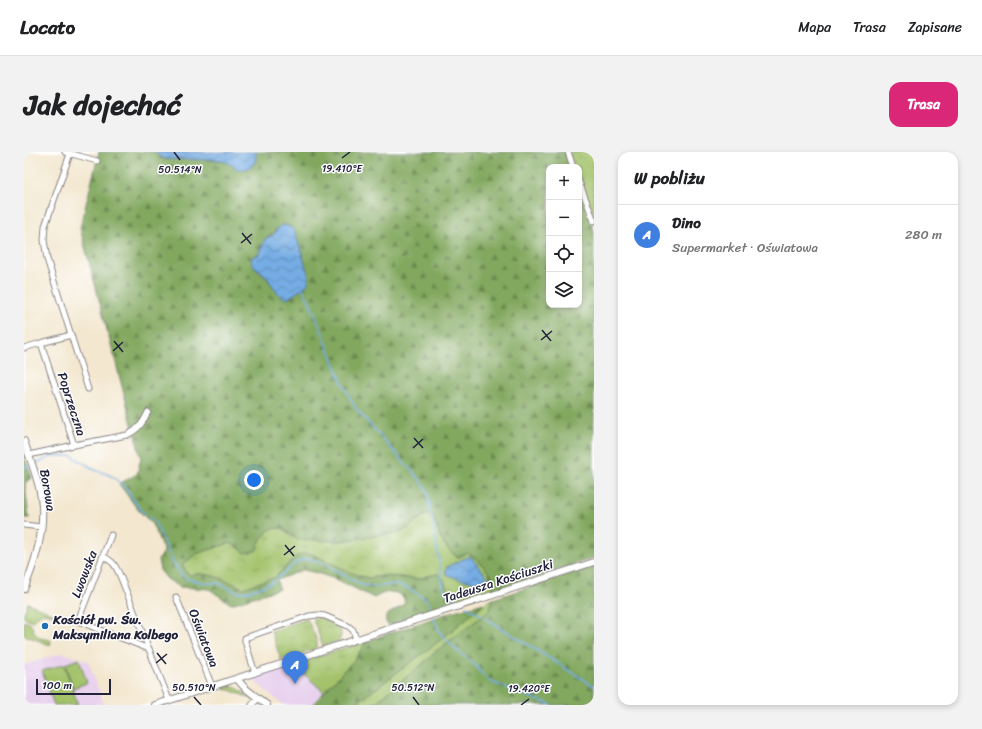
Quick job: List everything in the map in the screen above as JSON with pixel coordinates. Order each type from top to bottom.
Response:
[{"type":"street","points":[[568,152],[573,164]]},
{"type":"street","points":[[88,389],[47,259],[44,240],[46,226],[68,153],[97,161]]},
{"type":"street","points":[[582,190],[594,221]]},
{"type":"street","points":[[24,348],[71,335]]},
{"type":"street","name":"Poprzeczna","points":[[30,457],[74,445],[41,343]]},
{"type":"street","points":[[74,445],[127,435],[140,426],[148,412]]},
{"type":"street","name":"Borowa","points":[[24,441],[38,483],[42,506],[39,545],[24,589]]},
{"type":"street","points":[[24,526],[41,527]]},
{"type":"street","name":"Lwowska","points":[[111,535],[78,621],[149,649]]},
{"type":"street","points":[[102,556],[114,563],[122,578],[169,700]]},
{"type":"street","name":"Tadeusza Kościuszki","points":[[410,622],[594,562]]},
{"type":"street","name":"Oświatowa","points":[[176,597],[212,686]]},
{"type":"street","points":[[255,673],[245,641],[245,638],[248,636],[309,616],[318,615],[326,616],[348,626],[353,630],[356,639]]},
{"type":"street","name":"Oświatowa","points":[[155,705],[410,622]]},
{"type":"street","points":[[237,679],[245,688],[267,705]]},
{"type":"street","points":[[252,705],[258,698]]},
{"type":"shaded area","points":[[62,653],[88,661],[104,705],[24,705],[24,665]]},
{"type":"shaded area","points":[[293,664],[324,692],[312,705],[283,705],[253,680],[254,677]]},
{"type":"green space","points":[[99,152],[155,152],[164,159],[221,160],[229,163],[235,168],[257,153],[256,152],[564,152],[568,164],[546,164],[546,308],[582,308],[582,200],[594,231],[594,558],[494,591],[489,573],[479,561],[468,553],[458,557],[445,546],[437,529],[434,518],[430,515],[425,515],[408,528],[397,533],[340,541],[298,540],[282,528],[275,528],[269,530],[261,539],[256,551],[244,553],[230,543],[196,554],[182,565],[190,575],[204,574],[243,588],[274,578],[297,556],[304,553],[312,554],[359,576],[368,578],[383,576],[418,579],[437,574],[441,575],[446,587],[459,603],[390,625],[387,624],[386,621],[387,615],[403,605],[404,602],[404,598],[399,594],[388,592],[374,598],[338,580],[303,570],[277,580],[279,589],[231,604],[209,589],[180,587],[167,579],[160,570],[158,560],[164,552],[152,524],[139,511],[119,484],[137,474],[141,458],[80,228]],"holes":[[[286,225],[292,228],[295,232],[304,261],[291,297],[280,295],[265,276],[256,268],[256,255],[260,254],[267,237],[273,234],[279,227]]]},
{"type":"green space","points":[[569,152],[594,152],[594,216],[582,185],[582,164],[574,164]]},
{"type":"green space","points":[[24,455],[32,478],[25,483],[29,518],[24,518]]},
{"type":"green space","points":[[425,515],[430,515],[434,518],[439,535],[445,546],[458,557],[468,553],[479,561],[489,573],[494,591],[459,603],[446,587],[441,575],[437,574],[418,579],[383,576],[368,578],[297,556],[274,578],[243,588],[204,574],[190,575],[182,565],[196,554],[230,543],[244,553],[255,551],[261,539],[269,530],[275,528],[282,528],[298,540],[340,541],[397,533],[408,528]],"holes":[[[470,556],[485,574],[483,582],[478,582],[464,579],[446,570],[447,567]]]},
{"type":"green space","points":[[594,566],[594,705],[371,705],[384,696],[435,652],[489,611],[493,599]]},
{"type":"green space","points":[[493,599],[489,611],[435,652],[384,696],[371,705],[354,705],[443,638],[485,603]]},
{"type":"green space","points":[[28,603],[59,616],[45,613],[36,617],[33,621],[24,618],[24,612]]},
{"type":"green space","points":[[484,603],[443,638],[354,705],[312,705],[354,660],[367,641],[454,611]]},
{"type":"green space","points":[[320,617],[340,628],[341,636],[339,641],[323,646],[313,619]]},
{"type":"green space","points":[[307,619],[315,637],[317,646],[306,652],[281,660],[271,631]]},
{"type":"green space","points":[[24,621],[31,624],[33,631],[37,636],[51,641],[50,645],[24,635]]},
{"type":"green space","points":[[367,641],[354,660],[324,692],[293,664]]},
{"type":"green space","points":[[79,659],[87,683],[73,688],[65,664]]},
{"type":"green space","points":[[64,664],[78,705],[54,705],[42,671]]},
{"type":"green space","points":[[225,685],[235,687],[250,698],[224,688]]},
{"type":"water","points":[[155,152],[256,152],[256,157],[251,167],[247,169],[239,169],[221,160],[164,159]]},
{"type":"water","points":[[286,225],[292,228],[295,232],[309,277],[309,281],[304,288],[287,299],[277,292],[267,277],[252,263],[252,257],[260,254],[265,239],[273,235],[279,227]]},
{"type":"water","points":[[470,556],[489,579],[483,582],[474,582],[458,579],[446,574],[447,567]]},
{"type":"waterway","points":[[303,289],[317,319],[341,381],[357,410],[420,480],[427,490],[444,590],[448,595],[462,603]]},
{"type":"waterway","points":[[34,465],[52,456],[72,456],[97,471],[113,477],[126,488],[141,510],[154,521],[174,564],[187,579],[206,583],[218,583],[237,592],[245,592],[273,582],[297,562],[304,559],[311,559],[322,563],[362,585],[378,587],[398,585],[408,588],[426,599],[432,612]]},
{"type":"waterway","points":[[24,467],[30,466]]},
{"type":"waterway","points":[[466,606],[594,686]]},
{"type":"waterway","points":[[433,616],[439,631],[445,638],[456,650],[475,665],[491,682],[551,705]]},
{"type":"place","name":"Kościół pw. Św. Maksymiliana Kolbego","points":[[45,626]]},
{"type":"place","name":"Dino","points":[[295,684]]}]
